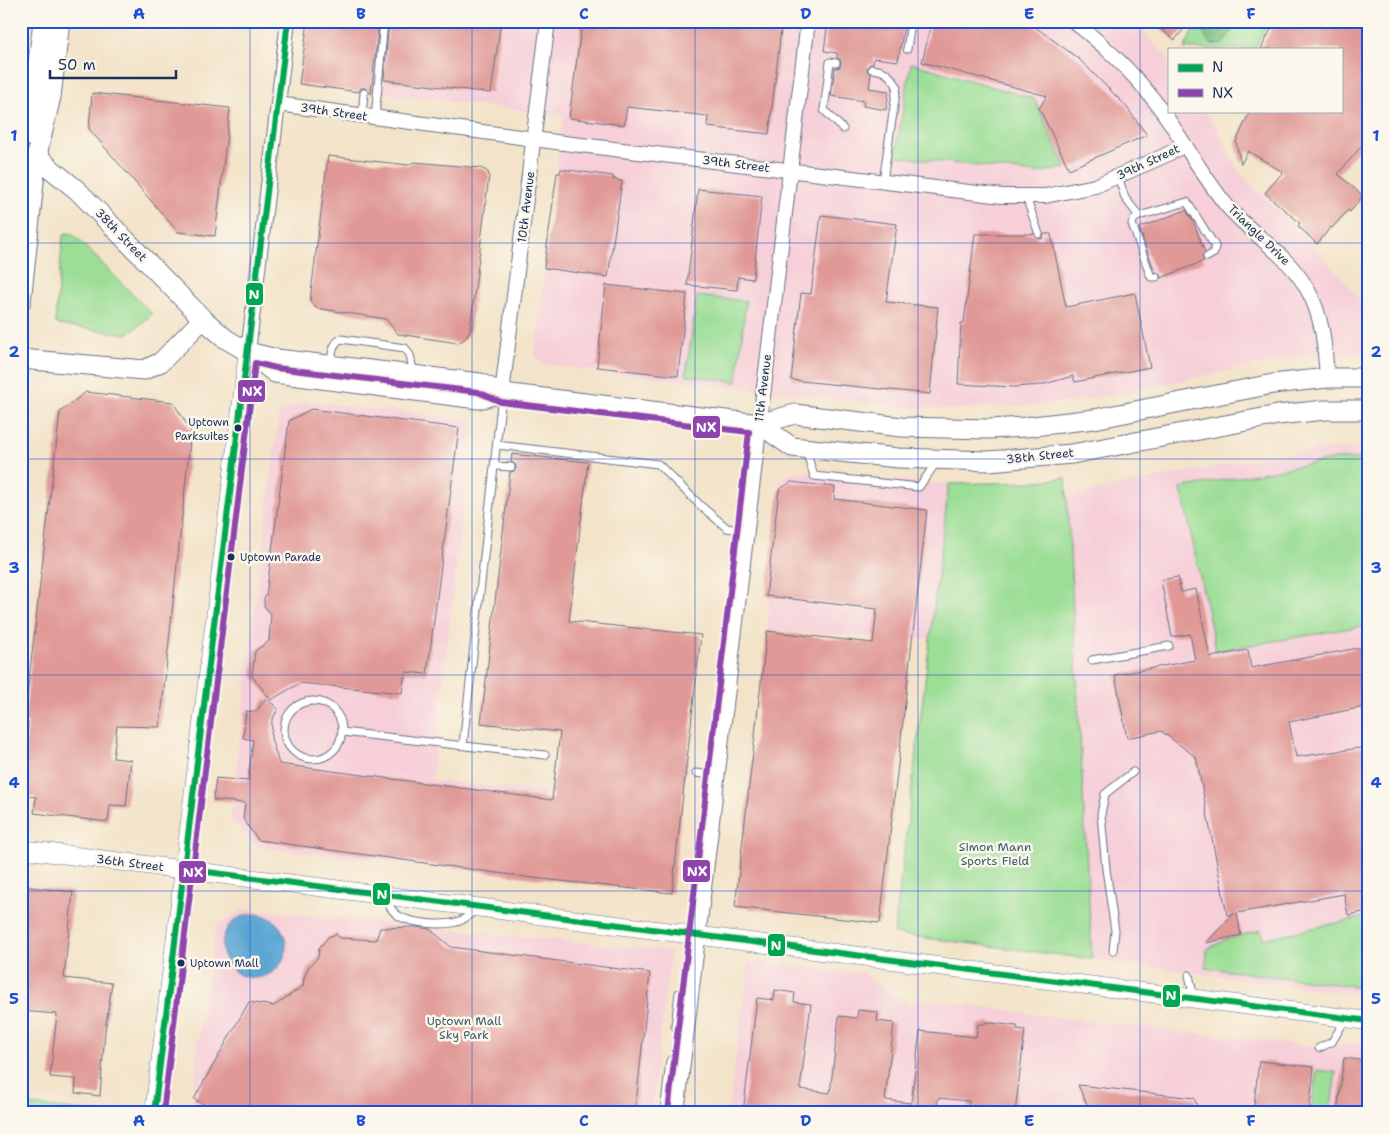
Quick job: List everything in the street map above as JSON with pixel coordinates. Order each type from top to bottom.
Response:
[{"type":"main road","points":[[21,102],[32,21]]},
{"type":"main road","points":[[37,155],[34,130],[34,94],[44,21]]},
{"type":"main road","points":[[21,301],[37,155],[51,96],[60,21]]},
{"type":"main road","name":"38th Street","points":[[37,155],[76,190],[203,318],[226,339],[248,352],[275,373],[478,399],[502,393]]},
{"type":"main road","points":[[21,359],[144,370],[161,362],[203,318]]},
{"type":"main road","name":"38th Street","points":[[248,352],[277,359],[480,383],[502,393],[759,424],[796,414],[901,427],[988,429],[1094,420],[1273,384],[1326,378],[1368,376]]},
{"type":"main road","name":"38th Street","points":[[759,424],[792,447],[938,460],[989,461],[1072,454],[1278,415],[1325,410],[1369,410]]},
{"type":"street","points":[[154,1113],[288,21]]},
{"type":"street","name":"10th Avenue","points":[[502,393],[548,21]]},
{"type":"street","name":"11th Avenue","points":[[677,1113],[808,21]]},
{"type":"street","name":"Triangle Drive","points":[[1073,21],[1102,44],[1136,79],[1152,98],[1217,194],[1240,220],[1287,261],[1298,274],[1315,304],[1322,328],[1326,378]]},
{"type":"street","name":"39th Street","points":[[278,104],[534,139],[1002,196],[1045,196],[1095,186],[1185,145]]},
{"type":"street","name":"36th Street","points":[[21,849],[1369,1020]]},
{"type":"lane","points":[[368,117],[384,21]]},
{"type":"lane","points":[[907,49],[911,21]]},
{"type":"lane","points":[[836,63],[830,62],[824,110],[843,129]]},
{"type":"lane","points":[[872,68],[890,75],[897,86],[883,181]]},
{"type":"lane","points":[[364,93],[368,117]]},
{"type":"lane","points":[[1118,176],[1125,198],[1139,216]]},
{"type":"lane","points":[[1026,197],[1038,234]]},
{"type":"lane","points":[[1156,278],[1151,277],[1132,224],[1134,219],[1139,216],[1188,202],[1215,246],[1214,253],[1207,257]]},
{"type":"lane","points":[[330,365],[334,345],[340,339],[405,348],[410,355],[414,375]]},
{"type":"lane","points":[[463,745],[502,393]]},
{"type":"lane","points":[[497,445],[658,464],[700,506],[727,528],[746,531]]},
{"type":"lane","points":[[806,448],[814,476],[919,487],[938,460]]},
{"type":"lane","points":[[495,466],[511,467]]},
{"type":"lane","points":[[1092,660],[1169,646]]},
{"type":"lane","points":[[310,701],[326,705],[338,716],[342,732],[336,748],[322,757],[314,759],[298,755],[292,750],[287,743],[284,728],[286,720],[295,708],[310,701]]},
{"type":"lane","points":[[342,732],[545,756]]},
{"type":"lane","points":[[1113,951],[1115,931],[1106,869],[1101,814],[1105,794],[1133,772]]},
{"type":"lane","points":[[696,773],[717,776]]},
{"type":"lane","points":[[1189,975],[1194,998]]},
{"type":"lane","points":[[675,1026],[679,993],[691,994]]},
{"type":"lane","points":[[1319,1048],[1332,1042],[1346,1018]]},
{"type":"lane","points":[[664,1113],[670,1062],[684,1055]]},
{"type":"shaded area","points":[[312,21],[1133,21],[1168,58],[1168,112],[1205,112],[1217,127],[1238,171],[1322,254],[1368,309],[1364,354],[1298,357],[1078,401],[1027,406],[952,409],[903,407],[541,364],[535,355],[563,116],[304,83]]},
{"type":"shaded area","name":"Uptown Parade","points":[[304,401],[473,420],[432,780],[545,792],[535,878],[258,847],[230,819],[279,412]]},
{"type":"shaded area","points":[[1359,448],[1369,450],[1369,996],[1092,959],[1067,496],[1263,457],[1315,450]]},
{"type":"shaded area","points":[[792,472],[949,484],[930,639],[767,631],[779,480]]},
{"type":"shaded area","name":"Uptown Mall","points":[[241,909],[671,951],[651,1113],[220,1113],[193,1098],[198,1039],[216,927]]},
{"type":"shaded area","points":[[749,961],[863,973],[913,1009],[915,998],[1048,1016],[1332,1049],[1338,1044],[1348,1043],[1369,1046],[1369,1113],[728,1113]]},
{"type":"green space","points":[[1198,21],[1200,21],[1202,32],[1243,23],[1269,21],[1255,48],[1184,48]]},
{"type":"green space","points":[[1200,21],[1252,21],[1248,24],[1236,24],[1222,45],[1211,44],[1202,32]]},
{"type":"green space","points":[[911,63],[1034,99],[1066,168],[1036,173],[895,156]]},
{"type":"green space","points":[[67,233],[73,234],[152,314],[135,329],[126,334],[59,325],[55,322],[63,236]]},
{"type":"green space","points":[[697,296],[746,301],[737,382],[686,375]]},
{"type":"green space","points":[[1336,459],[1369,459],[1369,625],[1216,651],[1181,488]]},
{"type":"green space","name":"Simon Mann Sports Field","points":[[1066,478],[1092,959],[894,934],[949,484],[1029,482]]},
{"type":"green space","points":[[1369,916],[1369,988],[1206,968],[1207,949],[1225,940],[1261,930],[1263,939]]},
{"type":"green space","points":[[1317,1070],[1336,1072],[1330,1113],[1311,1113]]},
{"type":"green space","points":[[21,1104],[100,1113],[21,1113]]},
{"type":"water","points":[[248,914],[260,914],[277,923],[284,934],[286,946],[284,958],[277,969],[260,978],[248,978],[236,973],[227,964],[222,952],[222,940],[227,928],[236,919]]},
{"type":"building","points":[[308,21],[379,21],[371,94],[365,88],[361,88],[359,92],[299,84]]},
{"type":"building","points":[[389,21],[501,21],[491,93],[384,80]]},
{"type":"building","points":[[582,21],[782,21],[769,134],[707,127],[708,116],[627,107],[624,125],[569,118]]},
{"type":"building","points":[[828,21],[905,21],[898,61],[874,58],[873,64],[870,64],[867,68],[867,71],[871,74],[869,88],[889,91],[886,110],[863,106],[864,101],[831,96],[835,68],[840,67],[841,63],[840,59],[837,58],[837,53],[824,51]]},
{"type":"building","points":[[932,21],[1024,21],[1031,24],[1079,59],[1125,105],[1147,135],[1069,169],[1039,108],[1047,96],[922,62]]},
{"type":"building","points":[[1150,21],[1190,21],[1175,40]]},
{"type":"building","points":[[1275,21],[1369,21],[1369,137],[1338,174],[1363,196],[1350,212],[1348,210],[1317,244],[1298,226],[1300,223],[1265,193],[1283,172],[1248,151],[1241,164],[1236,142],[1250,112],[1342,112],[1342,48],[1262,48]]},
{"type":"building","points":[[92,93],[230,108],[215,236],[178,232],[89,129]]},
{"type":"building","points":[[328,156],[408,165],[414,162],[481,168],[488,172],[470,330],[465,339],[458,343],[398,334],[386,319],[316,308],[310,301]]},
{"type":"building","points":[[561,169],[613,176],[613,179],[622,181],[608,277],[544,268],[557,173],[560,173]]},
{"type":"building","points":[[698,189],[762,196],[753,279],[738,277],[737,290],[687,285]]},
{"type":"building","points":[[1186,210],[1193,221],[1205,252],[1202,256],[1204,261],[1161,278],[1159,273],[1155,272],[1139,228]]},
{"type":"building","points":[[821,215],[897,224],[886,302],[938,307],[930,394],[791,380],[801,293],[811,294]]},
{"type":"building","points":[[975,234],[1034,234],[1039,239],[1043,238],[1044,234],[1051,234],[1066,307],[1135,293],[1150,367],[1075,382],[1073,376],[1041,385],[1014,387],[958,384],[961,323],[964,323]]},
{"type":"building","points":[[606,285],[687,294],[678,376],[597,367]]},
{"type":"building","name":"Uptown Parksuites","points":[[86,392],[173,402],[191,431],[160,727],[117,726],[113,758],[131,760],[126,806],[110,805],[108,822],[34,813],[36,797],[21,795],[28,722],[24,722],[60,412]]},
{"type":"building","points":[[311,409],[459,428],[427,674],[406,672],[402,693],[300,683],[271,700],[252,676],[255,651],[269,641],[271,614],[264,606],[264,598],[266,596],[289,421]]},
{"type":"building","points":[[512,454],[588,462],[569,621],[701,635],[672,893],[533,878],[258,840],[243,819],[245,803],[213,800],[216,778],[248,781],[253,740],[243,738],[246,711],[256,712],[266,698],[278,709],[272,720],[271,738],[279,764],[552,800],[560,732],[481,723],[510,472],[516,468],[515,464],[511,462]]},
{"type":"building","points":[[791,482],[835,487],[834,499],[927,510],[880,923],[735,907],[767,631],[873,643],[877,609],[766,596],[779,490]]},
{"type":"building","points":[[1178,577],[1181,592],[1196,589],[1210,657],[1248,650],[1251,668],[1369,646],[1369,706],[1289,722],[1296,757],[1367,747],[1369,757],[1369,911],[1348,915],[1344,894],[1237,913],[1241,935],[1206,943],[1233,914],[1227,915],[1196,757],[1161,731],[1127,738],[1115,675],[1195,660],[1190,634],[1172,637],[1161,580]]},
{"type":"building","points":[[23,886],[73,892],[64,978],[112,983],[105,1031],[100,1096],[75,1093],[76,1079],[50,1077],[57,1014],[21,1011],[21,907]]},
{"type":"building","name":"Uptown Mall","points":[[416,927],[430,929],[451,947],[650,973],[635,1113],[219,1113],[194,1099],[249,1002],[274,1006],[303,986],[308,968],[318,957],[319,948],[328,937],[336,934],[340,938],[376,940],[380,928]]},
{"type":"building","points":[[775,990],[795,993],[794,1002],[811,1004],[800,1089],[830,1093],[839,1016],[857,1018],[858,1010],[878,1012],[877,1021],[894,1023],[885,1100],[911,1103],[920,1031],[976,1037],[978,1024],[985,1024],[985,1022],[1017,1026],[1017,1029],[1025,1030],[1015,1113],[975,1111],[975,1109],[968,1108],[969,1101],[938,1098],[936,1113],[743,1113],[757,998],[774,1000]]},
{"type":"building","points":[[1344,1058],[1369,1061],[1369,1113],[1337,1113]]},
{"type":"building","points":[[1259,1061],[1314,1067],[1309,1113],[1253,1113]]},
{"type":"building","points":[[1078,1085],[1194,1098],[1200,1113],[1091,1113]]},
{"type":"transit line","name":"N","points":[[154,1113],[288,21]]},
{"type":"transit line","name":"NX","points":[[163,1113],[255,363],[276,368],[478,392],[501,402],[749,432],[668,1112]]},
{"type":"transit line","name":"N","points":[[184,869],[1369,1021]]},
{"type":"place","name":"Uptown Parksuites","points":[[238,428]]},
{"type":"place","name":"Uptown Parade","points":[[231,557]]},
{"type":"place","name":"Uptown Mall","points":[[181,963]]},
{"type":"park label","name":"Uptown Mall Sky Park","points":[[464,1028]]}]
